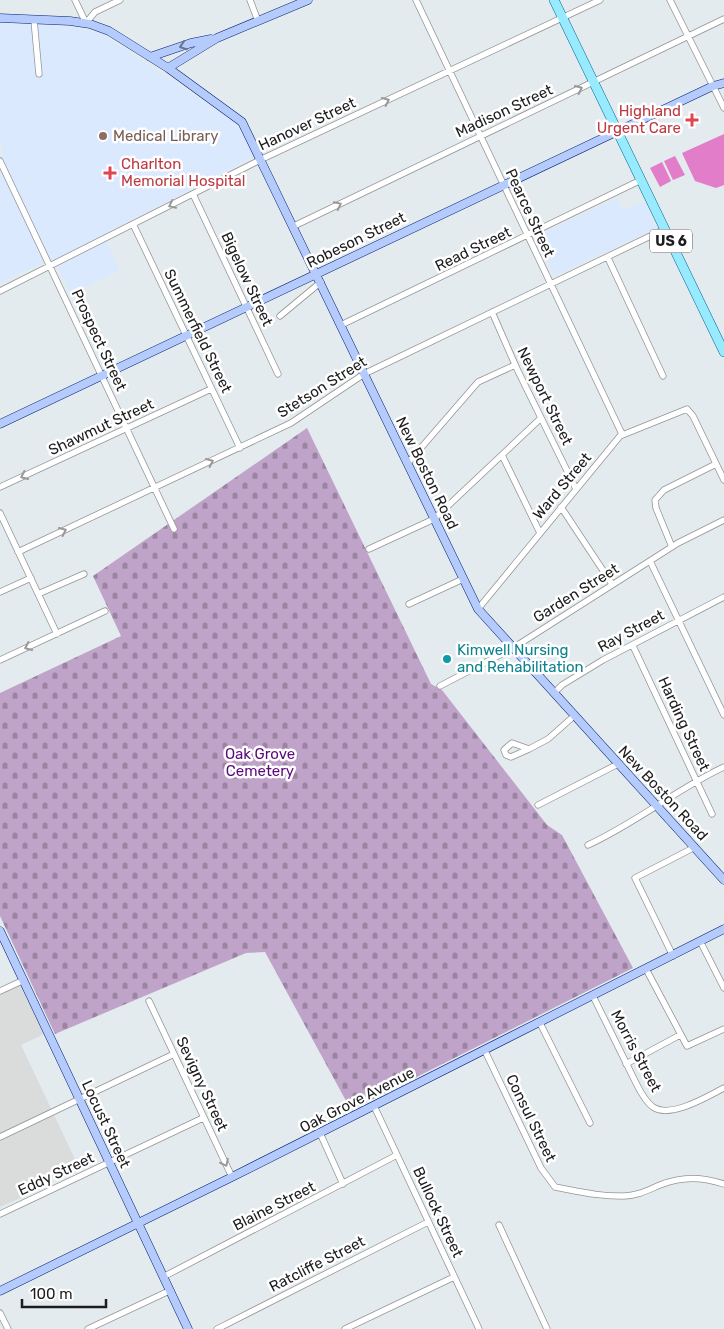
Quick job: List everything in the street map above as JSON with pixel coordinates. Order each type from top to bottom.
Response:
[{"type":"main road","name":"US 6","points":[[554,0],[724,352]]},
{"type":"street","points":[[75,0],[86,23],[95,12],[120,0]]},
{"type":"street","points":[[250,0],[258,21]]},
{"type":"street","points":[[168,68],[217,38],[308,0]]},
{"type":"street","name":"Pearce Street","points":[[416,0],[622,434],[620,436]]},
{"type":"street","name":"Hanover Street","points":[[0,290],[262,159],[600,0]]},
{"type":"street","points":[[670,0],[724,108]]},
{"type":"street","name":"New Boston Road","points":[[0,18],[86,23],[109,31],[168,68],[242,122],[262,159],[478,609],[723,877]]},
{"type":"street","name":"Madison Street","points":[[294,226],[724,19]]},
{"type":"street","points":[[34,20],[39,74]]},
{"type":"street","points":[[150,57],[191,43],[217,38]]},
{"type":"street","name":"Robeson Street","points":[[0,424],[186,338],[713,86],[724,83]]},
{"type":"street","name":"Prospect Street","points":[[0,161],[174,529]]},
{"type":"street","name":"Read Street","points":[[341,325],[641,180]]},
{"type":"street","name":"Bigelow Street","points":[[193,194],[278,374]]},
{"type":"street","name":"Summerfield Street","points":[[133,224],[240,448]]},
{"type":"street","name":"Stetson Street","points":[[18,552],[240,448],[303,416],[364,374],[665,229]]},
{"type":"street","points":[[608,258],[663,376]]},
{"type":"street","points":[[280,316],[321,282]]},
{"type":"street","name":"Newport Street","points":[[492,312],[515,364],[576,489]]},
{"type":"street","points":[[407,464],[478,382],[515,364]]},
{"type":"street","name":"Shawmut Street","points":[[0,487],[211,389]]},
{"type":"street","name":"Ward Street","points":[[478,609],[620,436],[687,409],[692,413],[716,464]]},
{"type":"street","points":[[369,549],[434,519],[541,418]]},
{"type":"street","points":[[502,455],[540,533]]},
{"type":"street","points":[[672,547],[656,508],[655,500],[664,490],[716,464],[724,480]]},
{"type":"street","points":[[561,507],[612,584]]},
{"type":"street","points":[[0,514],[2,522],[57,634]]},
{"type":"street","name":"Garden Street","points":[[440,686],[513,648],[672,547],[724,520]]},
{"type":"street","points":[[650,561],[724,715]]},
{"type":"street","points":[[38,594],[84,574]]},
{"type":"street","points":[[0,592],[31,578]]},
{"type":"street","points":[[409,604],[463,578]]},
{"type":"street","name":"Ray Street","points":[[554,693],[567,682],[603,660],[724,597]]},
{"type":"street","points":[[0,660],[105,612]]},
{"type":"street","name":"Harding Street","points":[[633,646],[712,814]]},
{"type":"street","points":[[529,749],[548,740],[574,716]]},
{"type":"street","points":[[538,805],[618,764]]},
{"type":"street","points":[[588,846],[657,807],[697,780],[724,767]]},
{"type":"street","points":[[673,956],[635,878],[695,848]]},
{"type":"street","name":"Oak Grove Avenue","points":[[0,1291],[232,1178],[724,929]]},
{"type":"street","name":"Locust Street","points":[[0,931],[188,1329]]},
{"type":"street","points":[[700,941],[724,988]]},
{"type":"street","points":[[646,969],[686,1046],[724,1029]]},
{"type":"street","points":[[0,991],[24,980]]},
{"type":"street","name":"Morris Street","points":[[592,996],[644,1098],[654,1108],[664,1110],[684,1107],[724,1088]]},
{"type":"street","name":"Sevigny Street","points":[[149,1001],[232,1178]]},
{"type":"street","points":[[540,1023],[590,1123]]},
{"type":"street","points":[[626,1064],[680,1035]]},
{"type":"street","name":"Consul Street","points":[[485,1051],[540,1168],[555,1187],[586,1193],[624,1196],[642,1193],[678,1179],[702,1178],[724,1184]]},
{"type":"street","points":[[0,1137],[174,1054]]},
{"type":"street","name":"Bullock Street","points":[[374,1106],[479,1329]]},
{"type":"street","name":"Eddy Street","points":[[0,1214],[204,1118]]},
{"type":"street","points":[[320,1133],[343,1184]]},
{"type":"street","name":"Blaine Street","points":[[163,1277],[397,1156]]},
{"type":"street","name":"Ratcliffe Street","points":[[218,1329],[428,1222]]},
{"type":"street","points":[[499,1225],[547,1329]]},
{"type":"street","points":[[345,1329],[454,1277]]},
{"type":"street","points":[[88,1329],[169,1291]]},
{"type":"street","points":[[0,1313],[8,1329]]},
{"type":"shaded area","name":"Charlton Memorial Hospital","points":[[0,23],[77,27],[102,34],[232,120],[241,129],[256,156],[103,234],[120,270],[71,295],[53,258],[0,283],[0,156],[4,154],[0,144]]},
{"type":"shaded area","points":[[724,134],[724,185],[716,188],[695,181],[682,153]]},
{"type":"shaded area","points":[[675,156],[685,175],[673,180],[664,161]]},
{"type":"shaded area","points":[[662,162],[671,181],[660,187],[650,168]]},
{"type":"shaded area","points":[[617,198],[623,211],[644,201],[657,228],[554,276],[536,236]]},
{"type":"shaded area","points":[[21,985],[44,1034],[21,1045],[80,1170],[65,1177],[60,1174],[45,1182],[44,1187],[0,1207],[0,994]]},
{"type":"green space","name":"Oak Grove Cemetery","points":[[307,428],[431,684],[442,690],[547,825],[562,835],[633,968],[351,1110],[265,952],[246,953],[55,1034],[0,916],[0,693],[121,636],[93,576]]},
{"type":"place","name":"Highland Urgent Care","points":[[692,120]]},
{"type":"place","name":"Medical Library","points":[[103,136]]},
{"type":"place","name":"Charlton Memorial Hospital","points":[[110,173]]},
{"type":"place","name":"Kimwell Nursing and Rehabilitation","points":[[447,659]]}]
